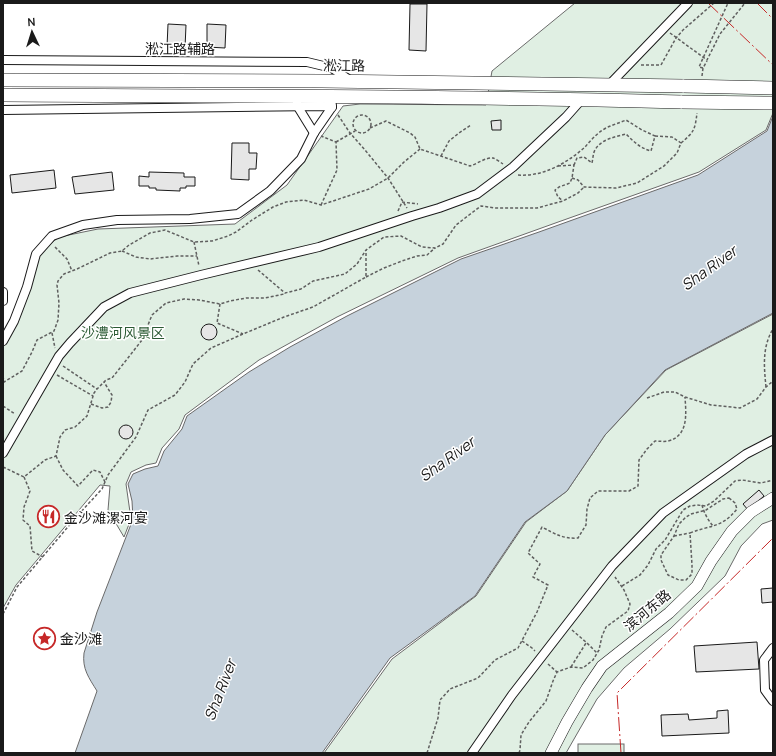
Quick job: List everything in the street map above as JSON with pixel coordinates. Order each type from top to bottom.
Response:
[{"type":"main road","name":"淞江路","points":[[3,80],[352,81],[773,88]]},
{"type":"main road","points":[[3,95],[298,102],[582,99],[682,102],[773,102]]},
{"type":"street","points":[[609,85],[688,3]]},
{"type":"street","name":"淞江路辅路","points":[[3,60],[307,62],[332,68],[352,81]]},
{"type":"street","points":[[3,453],[58,359],[70,343],[104,307],[130,293],[319,247],[477,194],[509,170],[566,117],[582,99]]},
{"type":"street","points":[[3,110],[298,102],[314,133]]},
{"type":"street","points":[[3,341],[14,321],[27,287],[36,254],[52,236],[83,225],[117,220],[190,219],[238,214],[270,191],[301,159],[332,102]]},
{"type":"street","points":[[3,292],[3,301]]},
{"type":"street","points":[[472,753],[512,695],[609,570],[663,513],[746,454],[773,440]]},
{"type":"street","name":"滨河东路","points":[[551,753],[567,722],[602,666],[670,613],[697,586],[711,561],[732,531],[752,512],[773,498]]},
{"type":"street","points":[[773,648],[764,660],[765,690],[773,701]]},
{"type":"path","points":[[629,65],[661,65],[676,38],[714,3]]},
{"type":"path","points":[[703,68],[699,66],[728,3]]},
{"type":"path","points":[[663,29],[707,60],[720,34],[745,3]]},
{"type":"path","points":[[332,102],[350,134],[388,178],[402,202]]},
{"type":"path","points":[[370,128],[371,124],[367,116],[361,114],[356,117],[353,122],[356,130],[364,133],[370,128],[386,121],[415,137],[420,149],[470,166],[483,160],[493,158],[504,164],[512,174],[526,175],[539,173],[557,167],[574,165]]},
{"type":"path","points":[[3,614],[17,587],[102,488],[108,475],[136,436],[148,410],[174,395],[185,382],[193,364],[211,348],[284,317],[313,307],[384,268],[427,254],[443,244],[456,225],[481,206],[495,208],[537,208],[563,201],[578,193],[584,187],[616,188],[637,183],[664,166],[677,153],[681,143],[672,137],[655,136],[626,120],[606,128],[572,158],[557,167]]},
{"type":"path","points":[[441,156],[450,141],[459,133],[471,126]]},
{"type":"path","points":[[336,142],[356,130]]},
{"type":"path","points":[[314,133],[336,142]]},
{"type":"path","points":[[563,201],[558,197],[555,190],[570,183],[577,158],[584,157],[592,163],[595,150],[601,143],[615,136],[626,134],[638,145],[651,151],[655,136]]},
{"type":"path","points":[[321,205],[336,170],[336,142]]},
{"type":"path","points":[[3,382],[22,371],[37,340],[54,331],[58,320],[59,303],[57,285],[58,281],[64,274],[110,253],[122,251],[129,245],[150,233],[165,230],[194,242],[212,241],[236,232],[273,207],[286,202],[304,200],[321,205],[369,189],[388,178],[420,149]]},
{"type":"path","points":[[572,178],[578,180],[584,187]]},
{"type":"path","points":[[105,482],[100,472],[93,470],[78,486],[63,470],[56,456],[60,437],[65,430],[75,427],[87,416],[93,396],[97,389],[104,382],[112,378],[124,363],[142,340],[152,315],[166,302],[184,299],[220,304],[246,298],[265,298],[301,289],[313,281],[345,274],[357,264],[366,250],[384,237],[401,236],[422,247],[435,248]]},
{"type":"path","points":[[49,240],[67,259],[72,271]]},
{"type":"path","points":[[194,242],[201,275]]},
{"type":"path","points":[[366,250],[366,277]]},
{"type":"path","points":[[122,251],[136,257],[150,259],[177,256],[198,256]]},
{"type":"path","points":[[251,264],[285,293]]},
{"type":"path","points":[[220,304],[217,323],[243,334]]},
{"type":"path","points":[[766,387],[764,363],[766,344],[773,329]]},
{"type":"path","points":[[52,333],[60,364],[97,389]]},
{"type":"path","points":[[51,371],[93,396]]},
{"type":"path","points":[[3,376],[3,382]]},
{"type":"path","points":[[647,398],[664,392],[675,392],[685,397],[712,405],[740,408],[757,399],[766,387],[773,381]]},
{"type":"path","points":[[91,404],[102,408],[108,407],[111,402],[112,395],[104,382]]},
{"type":"path","points":[[427,753],[438,718],[440,700],[450,689],[478,678],[495,660],[518,648],[528,630],[548,585],[533,576],[540,564],[528,553],[542,527],[554,534],[568,538],[578,538],[586,525],[587,509],[590,498],[598,491],[629,491],[638,486],[639,460],[647,449],[655,441],[669,441],[681,434],[686,422],[685,397]]},
{"type":"path","points":[[3,406],[22,419]]},
{"type":"path","points":[[24,477],[45,460],[56,456]]},
{"type":"path","points":[[3,467],[24,477],[30,491],[24,507],[23,520],[30,526],[32,551],[43,557]]},
{"type":"path","points":[[622,586],[640,575],[648,565],[656,549],[665,540],[683,510],[690,506],[706,506],[714,501],[734,481],[742,480],[761,483],[773,480]]},
{"type":"path","points":[[674,536],[719,525],[731,517],[737,509],[735,503],[729,498],[723,499],[714,506],[691,514],[679,524],[674,536],[662,555],[661,560],[668,575],[679,580],[686,580],[692,574],[690,533]]},
{"type":"path","points":[[702,505],[703,511],[713,526]]},
{"type":"path","points":[[571,666],[583,668],[593,660],[599,650],[602,636],[606,628],[628,611],[630,604],[622,586],[609,570]]},
{"type":"path","points":[[566,625],[597,653]]},
{"type":"path","points":[[518,753],[520,750],[521,735],[529,722],[546,701],[557,672],[571,666],[587,643]]},
{"type":"green space","name":"沙澧河风景区","points":[[575,3],[773,3],[773,113],[766,130],[699,172],[458,258],[337,317],[259,360],[185,415],[179,429],[162,448],[156,463],[146,465],[131,472],[126,484],[131,519],[124,537],[108,510],[110,486],[100,485],[16,585],[3,608],[3,347],[10,336],[39,256],[50,244],[59,237],[98,229],[235,224],[287,185],[343,106],[360,104],[486,105],[492,71]]},
{"type":"green space","points":[[773,314],[773,520],[762,524],[741,546],[725,576],[670,629],[624,668],[597,699],[566,753],[324,753],[392,659],[476,596],[526,522],[567,491],[605,435],[666,370]]},
{"type":"green space","points":[[578,744],[624,744],[624,753],[578,753]]},
{"type":"water","name":"Sha River","points":[[773,116],[773,313],[665,370],[605,435],[567,491],[525,522],[475,596],[390,658],[322,753],[75,753],[97,691],[85,669],[84,653],[97,612],[133,519],[132,501],[128,484],[133,474],[158,466],[164,451],[182,429],[187,416],[249,372],[290,347],[347,316],[461,259],[698,175],[767,131]]},
{"type":"building","points":[[410,4],[427,4],[426,51],[409,50]]},
{"type":"building","points":[[168,24],[186,25],[185,48],[167,47]]},
{"type":"building","points":[[207,24],[226,25],[225,48],[207,47]]},
{"type":"building","points":[[501,120],[501,130],[492,130],[491,121]]},
{"type":"building","points":[[232,143],[249,143],[249,153],[257,153],[256,169],[249,169],[249,180],[231,179]]},
{"type":"building","points":[[54,170],[56,188],[12,193],[10,175]]},
{"type":"building","points":[[112,172],[114,190],[75,194],[72,177]]},
{"type":"building","points":[[149,172],[184,173],[184,177],[195,177],[195,186],[180,188],[180,191],[156,190],[156,188],[149,188],[149,186],[139,186],[139,176],[149,177]]},
{"type":"building","points":[[209,324],[216,329],[217,332],[212,339],[209,340],[202,335],[201,332],[206,325]]},
{"type":"building","points":[[123,425],[129,425],[133,429],[133,435],[129,439],[123,439],[119,435],[119,429]]},
{"type":"building","points":[[759,490],[764,496],[748,510],[743,504]]},
{"type":"building","points":[[773,588],[773,602],[762,603],[761,589]]},
{"type":"building","points":[[757,642],[759,669],[696,672],[694,646]]},
{"type":"building","points":[[728,710],[729,733],[662,736],[661,715],[688,714],[689,720],[717,718],[717,711]]},
{"type":"power","points":[[708,3],[773,65]]},
{"type":"power","points":[[757,3],[773,19]]},
{"type":"power","points":[[621,753],[617,693],[773,538]]},
{"type":"place","name":"金沙滩漯河宴","points":[[48,517]]},
{"type":"place","name":"金沙滩","points":[[45,638]]}]
